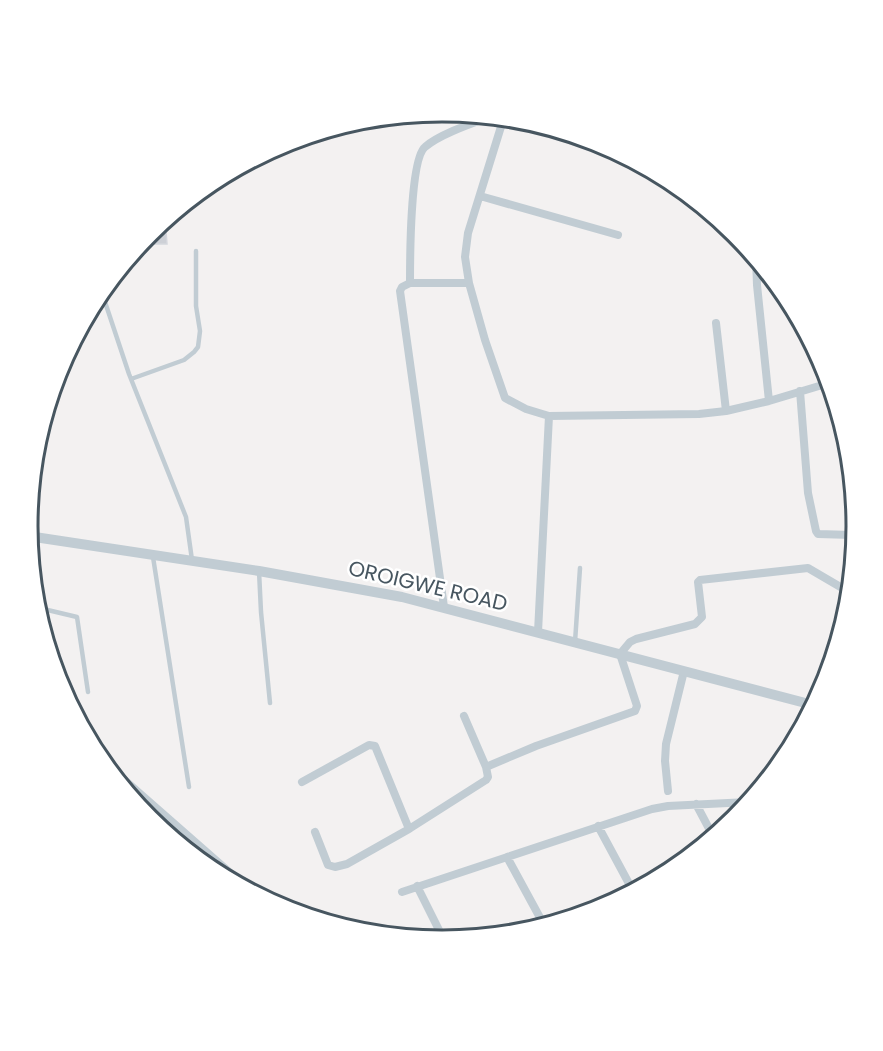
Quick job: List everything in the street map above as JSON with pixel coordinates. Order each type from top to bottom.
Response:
[{"type":"street","points":[[410,283],[413,198],[420,152],[426,146],[475,123]]},
{"type":"street","points":[[501,126],[466,245],[466,269],[485,340],[505,398],[526,409],[549,416],[699,414],[726,411],[769,401],[820,386]]},
{"type":"street","points":[[480,196],[618,235]]},
{"type":"street","points":[[756,273],[769,401]]},
{"type":"street","points":[[444,608],[401,300],[402,287],[410,283],[469,283]]},
{"type":"street","points":[[716,323],[726,411]]},
{"type":"street","points":[[800,391],[808,493],[816,531],[823,536],[846,536]]},
{"type":"street","points":[[538,632],[549,416]]},
{"type":"street","name":"OROIGWE ROAD","points":[[38,537],[192,560],[402,597],[805,703]]},
{"type":"street","points":[[486,767],[635,711],[637,706],[620,654],[630,642],[636,639],[699,621],[702,617],[698,582],[705,578],[808,568],[841,587]]},
{"type":"street","points":[[668,791],[666,744],[684,671]]},
{"type":"street","points":[[315,832],[328,865],[335,867],[347,864],[409,829],[486,780],[488,777],[486,767],[464,716]]},
{"type":"street","points":[[302,782],[369,745],[373,745],[409,829]]},
{"type":"street","points":[[138,792],[215,860]]},
{"type":"street","points":[[402,892],[652,808],[735,802]]},
{"type":"street","points":[[696,804],[709,828]]},
{"type":"street","points":[[598,826],[629,883]]},
{"type":"street","points":[[507,857],[540,917]]},
{"type":"street","points":[[417,886],[439,930]]},
{"type":"lane","points":[[131,379],[184,360],[198,347],[200,331],[196,313],[196,251]]},
{"type":"lane","points":[[105,302],[131,379],[186,517],[192,560]]},
{"type":"lane","points":[[153,554],[189,787]]},
{"type":"lane","points":[[575,642],[580,568]]},
{"type":"lane","points":[[259,571],[270,703]]},
{"type":"lane","points":[[46,610],[77,617],[88,692]]},
{"type":"building","points":[[166,231],[167,244],[152,244]]}]
